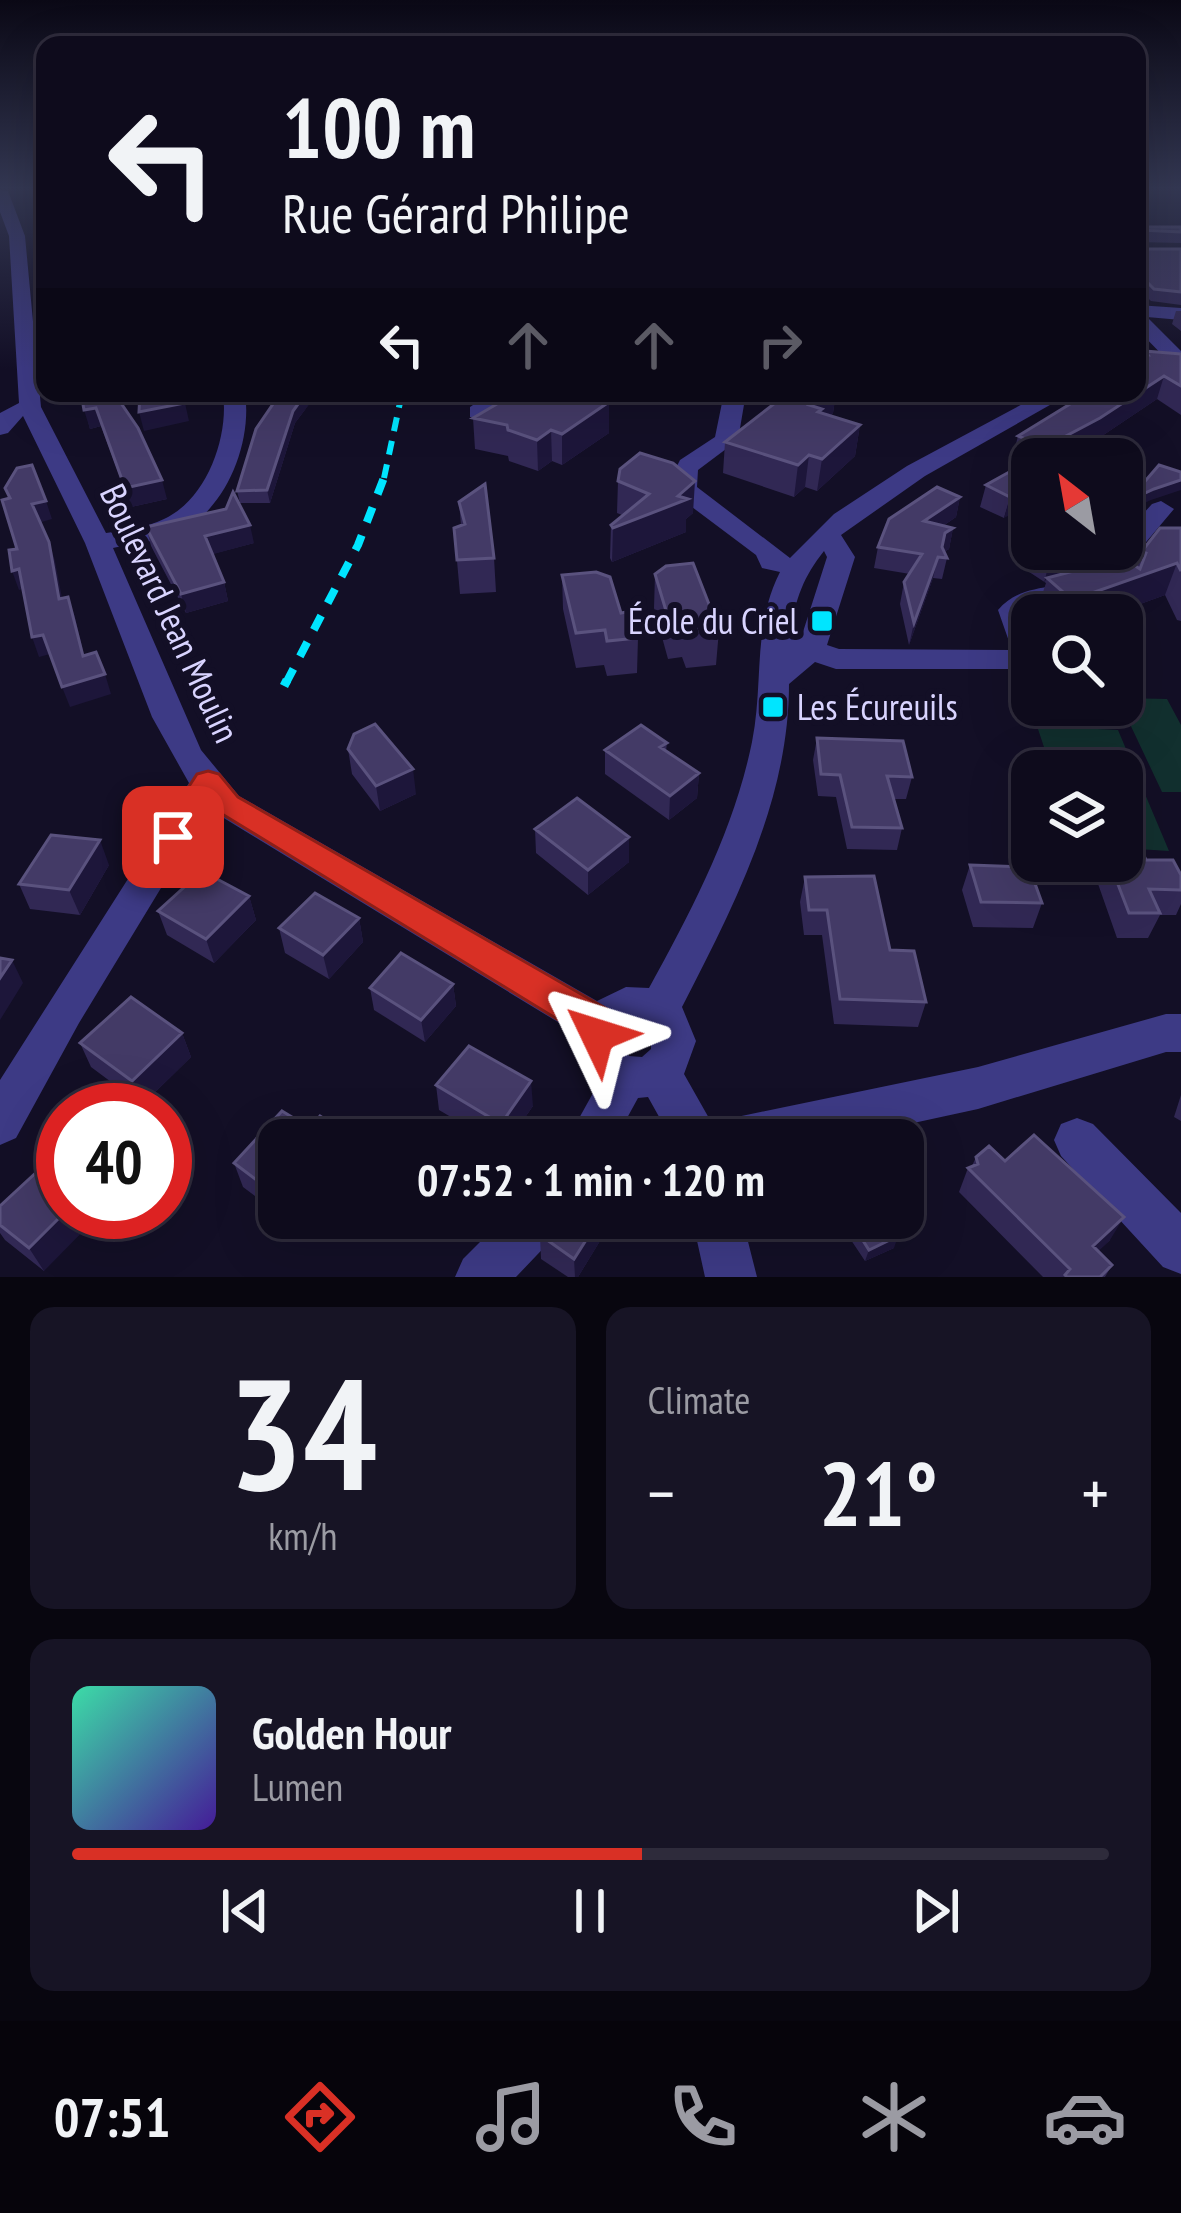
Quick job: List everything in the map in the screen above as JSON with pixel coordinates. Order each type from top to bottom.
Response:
[{"type":"street","name":"Boulevard Jean Moulin","points":[[17,250],[34,392]]},
{"type":"street","points":[[1146,315],[1181,314]]},
{"type":"street","points":[[1146,325],[1173,356]]},
{"type":"street","points":[[0,428],[34,392]]},
{"type":"street","name":"Boulevard Jean Moulin","points":[[38,402],[167,717],[226,805],[600,1025]]},
{"type":"street","points":[[98,543],[181,521],[217,477],[240,415],[236,402]]},
{"type":"street","points":[[478,412],[493,402]]},
{"type":"street","points":[[733,402],[726,440],[684,467],[685,490],[768,550],[772,562],[796,567]]},
{"type":"street","points":[[658,1012],[752,818],[770,736],[774,635],[783,595],[796,567],[827,533],[958,449],[1044,402]]},
{"type":"street","points":[[774,635],[836,659],[1031,660],[1012,610],[1028,598],[1100,580],[1161,508]]},
{"type":"street","points":[[775,679],[797,668],[814,647],[841,557],[827,533]]},
{"type":"street","points":[[0,1123],[64,1010],[208,782]]},
{"type":"street","points":[[606,1119],[642,1073],[674,1053],[676,1042],[674,1030],[658,1012],[626,1006],[600,1025],[601,1055],[642,1073],[680,1119]]},
{"type":"street","points":[[831,1119],[978,1088],[1166,1033],[1181,1033]]},
{"type":"street","points":[[1077,1140],[1181,1249]]},
{"type":"street","points":[[481,1277],[518,1239]]},
{"type":"street","points":[[722,1239],[731,1277]]},
{"type":"green space","points":[[1143,698],[1167,699],[1181,725],[1181,792],[1162,792],[1131,726],[1143,726]]},
{"type":"green space","points":[[1037,726],[1118,730],[1126,750],[1045,750]]},
{"type":"green space","points":[[1143,789],[1169,851],[1143,849]]},
{"type":"building","points":[[1146,250],[1181,250],[1181,292],[1154,289],[1146,281]]},
{"type":"building","points":[[1146,351],[1181,354],[1181,386],[1164,376],[1146,388]]},
{"type":"building","points":[[83,402],[120,402],[162,480],[125,488],[96,408],[84,410]]},
{"type":"building","points":[[140,402],[185,403],[139,412]]},
{"type":"building","points":[[274,402],[300,402],[267,490],[237,491],[256,429]]},
{"type":"building","points":[[609,402],[562,434],[551,430],[537,440],[508,430],[507,425],[473,418],[497,404]]},
{"type":"building","points":[[776,402],[813,402],[809,405],[822,409],[818,412],[860,425],[822,459],[809,455],[798,465],[725,442]]},
{"type":"building","points":[[1073,402],[1124,402],[1062,438],[1018,436]]},
{"type":"building","points":[[640,453],[673,463],[695,481],[678,496],[688,499],[613,528],[649,494],[618,481],[620,469]]},
{"type":"building","points":[[32,465],[46,501],[32,504],[49,542],[59,599],[68,597],[83,656],[96,652],[105,674],[62,687],[43,635],[32,637],[19,569],[12,571],[9,550],[17,549],[2,500],[10,498],[5,488],[17,468]]},
{"type":"building","points":[[1159,465],[1181,472],[1181,480],[1143,494],[1143,484]]},
{"type":"building","points":[[1011,471],[1011,496],[986,485]]},
{"type":"building","points":[[485,484],[494,558],[457,560],[454,528],[465,524],[459,502]]},
{"type":"building","points":[[937,487],[960,497],[924,521],[953,528],[945,533],[942,547],[947,558],[938,557],[914,623],[904,582],[922,554],[878,547],[889,519]]},
{"type":"building","points":[[233,492],[250,525],[205,536],[224,582],[181,594],[146,527],[226,509]]},
{"type":"building","points":[[1160,528],[1181,528],[1181,571],[1177,563],[1089,594],[1065,594],[1047,578],[1077,570],[1143,570],[1143,550]]},
{"type":"building","points":[[693,563],[719,630],[688,632],[685,622],[670,624],[655,574],[666,566]]},
{"type":"building","points":[[596,572],[610,577],[621,613],[632,611],[638,638],[607,641],[605,630],[576,633],[562,575]]},
{"type":"building","points":[[375,724],[413,769],[376,786],[348,749],[354,734]]},
{"type":"building","points":[[641,725],[667,743],[660,747],[699,773],[670,796],[605,750]]},
{"type":"building","points":[[817,738],[903,741],[912,777],[887,776],[902,828],[852,827],[840,775],[821,774]]},
{"type":"building","points":[[577,798],[629,837],[588,870],[535,829]]},
{"type":"building","points":[[51,835],[100,840],[69,890],[19,884]]},
{"type":"building","points":[[1143,854],[1146,860],[1173,860],[1181,875],[1181,890],[1149,889],[1160,913],[1129,913],[1117,882],[1143,882]]},
{"type":"building","points":[[970,865],[1011,866],[1011,882],[1034,882],[1042,903],[981,902]]},
{"type":"building","points":[[202,871],[249,896],[206,939],[158,911]]},
{"type":"building","points":[[874,876],[890,950],[914,951],[926,1002],[840,999],[827,910],[809,910],[805,877]]},
{"type":"building","points":[[315,893],[359,918],[323,955],[279,928]]},
{"type":"building","points":[[401,953],[453,984],[421,1020],[370,988]]},
{"type":"building","points":[[0,958],[12,960],[0,978]]},
{"type":"building","points":[[131,997],[182,1033],[132,1081],[80,1043]]},
{"type":"building","points":[[469,1046],[531,1081],[504,1119],[493,1119],[436,1085]]},
{"type":"building","points":[[1034,1135],[1124,1217],[1093,1246],[1112,1265],[1100,1277],[1067,1277],[1070,1269],[968,1168],[978,1164],[976,1157],[989,1146],[1005,1161]]},
{"type":"building","points":[[258,1137],[258,1181],[234,1163]]},
{"type":"building","points":[[36,1173],[38,1239],[29,1248],[0,1225],[0,1206]]},
{"type":"building","points":[[546,1239],[587,1239],[574,1259]]},
{"type":"building","points":[[862,1239],[892,1239],[869,1250]]},
{"type":"railway","points":[[384,477],[400,402]]},
{"type":"railway","points":[[286,683],[358,545],[384,477]]},
{"type":"railway","points":[[284,686],[287,680]]},
{"type":"place","name":"École du Criel","points":[[822,621]]},
{"type":"place","name":"Les Écureuils","points":[[773,707]]},
{"type":"route","points":[[173,837],[208,782],[226,805],[600,1025],[597,1035]]}]
